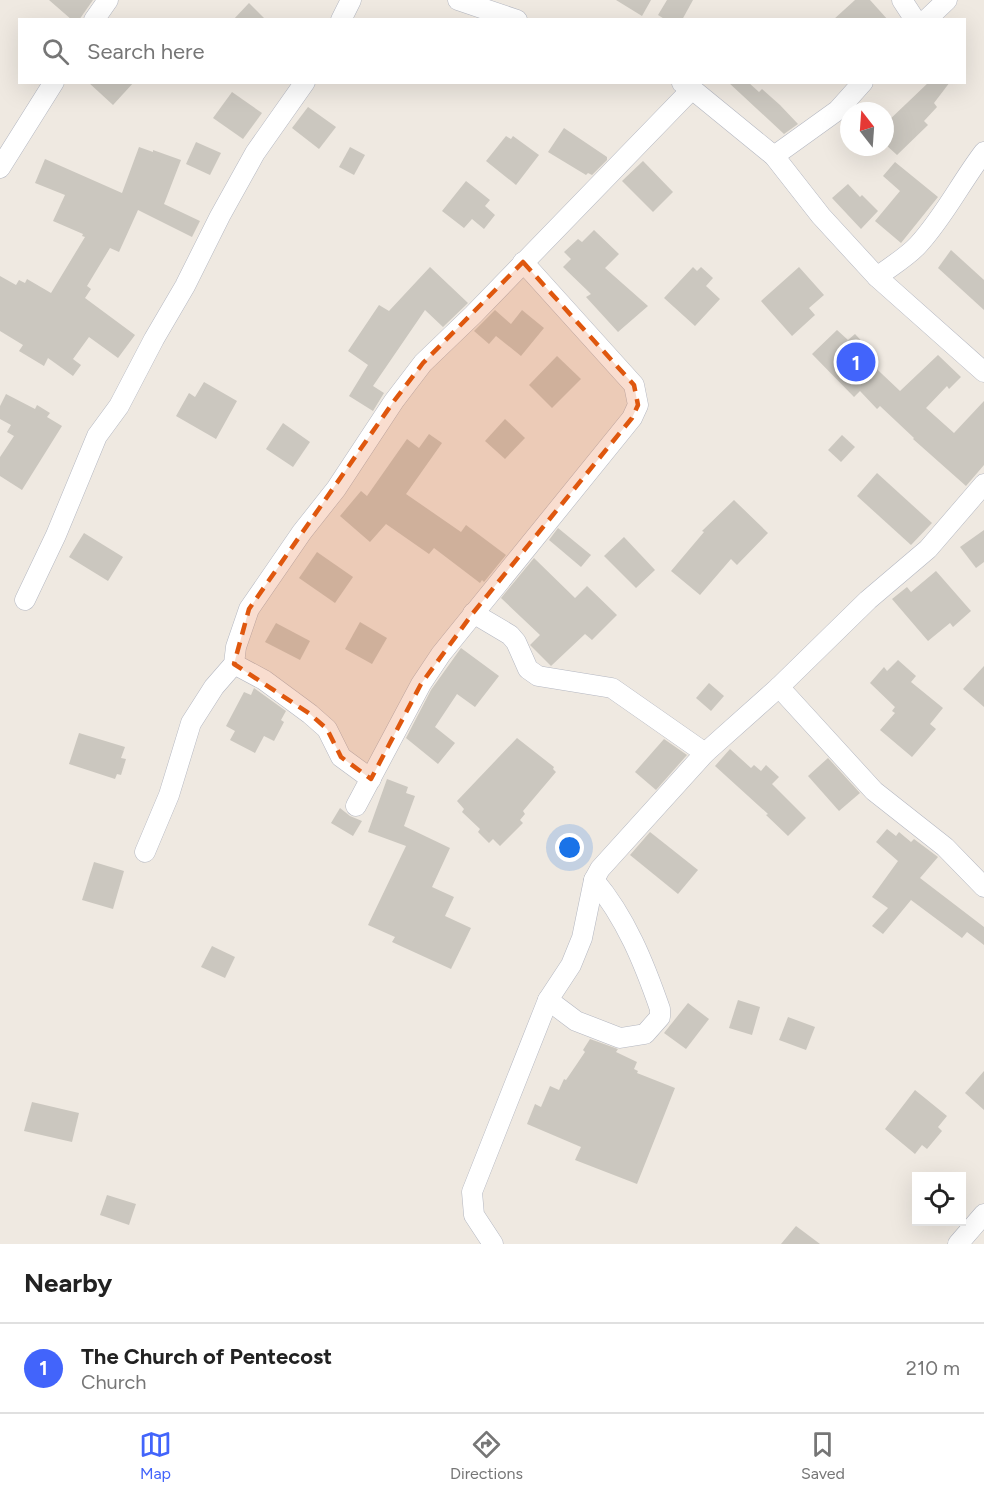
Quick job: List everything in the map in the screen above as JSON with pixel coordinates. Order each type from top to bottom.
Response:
[{"type":"street","points":[[95,18],[108,0]]},
{"type":"street","points":[[341,18],[351,0]]},
{"type":"street","points":[[458,0],[511,18]]},
{"type":"street","points":[[902,0],[914,18]]},
{"type":"street","points":[[928,18],[947,0]]},
{"type":"street","points":[[0,168],[53,84]]},
{"type":"street","points":[[25,600],[56,535],[98,436],[119,406],[255,153],[304,84]]},
{"type":"street","points":[[774,156],[838,110],[861,84]]},
{"type":"street","points":[[145,852],[169,795],[191,723],[214,687],[234,664],[236,647],[249,609],[302,532],[336,489],[394,401],[423,363],[524,262],[687,86],[774,156],[821,216],[877,277],[984,372]]},
{"type":"street","points":[[877,277],[917,246],[957,194],[968,173],[984,152]]},
{"type":"street","points":[[356,806],[422,684],[441,654],[632,418],[638,405],[634,386],[524,262]]},
{"type":"street","points":[[493,1244],[474,1215],[472,1192],[548,1000],[575,956],[582,938],[594,880],[610,855],[705,753],[779,687],[868,600],[928,549],[984,484]]},
{"type":"street","points":[[473,613],[510,635],[531,673],[612,688],[705,753]]},
{"type":"street","points":[[234,664],[264,680],[310,714],[327,729],[341,757],[371,779]]},
{"type":"street","points":[[779,687],[874,790],[945,847],[984,887]]},
{"type":"street","points":[[548,1000],[576,1020],[620,1038],[645,1034],[660,1017],[660,1009],[636,945],[610,899],[594,880]]},
{"type":"street","points":[[958,1244],[984,1214]]},
{"type":"highlighted area","points":[[523,262],[634,385],[638,405],[632,418],[473,613],[421,684],[371,779],[341,757],[327,729],[310,714],[234,664],[249,609],[394,401],[423,363]]},
{"type":"building","points":[[49,0],[93,0],[80,18],[70,18]]},
{"type":"building","points":[[616,0],[651,0],[642,16]]},
{"type":"building","points":[[667,0],[693,0],[683,18],[663,18],[658,15]]},
{"type":"building","points":[[855,0],[870,0],[886,18],[835,18]]},
{"type":"building","points":[[249,3],[264,18],[235,18]]},
{"type":"building","points":[[90,84],[132,84],[113,105]]},
{"type":"building","points":[[730,84],[750,84],[759,92],[762,89],[780,105],[798,124],[784,134]]},
{"type":"building","points":[[927,84],[948,84],[934,103],[937,107],[924,121],[928,125],[897,155],[894,152],[894,115]]},
{"type":"building","points":[[232,92],[262,113],[243,139],[213,118]]},
{"type":"building","points":[[308,107],[336,127],[319,149],[292,128]]},
{"type":"building","points":[[564,128],[607,157],[607,160],[592,175],[588,173],[586,175],[548,152]]},
{"type":"building","points":[[506,136],[511,139],[513,136],[539,155],[516,185],[486,161]]},
{"type":"building","points":[[196,142],[221,153],[210,175],[186,164]]},
{"type":"building","points":[[139,147],[181,160],[164,204],[200,221],[192,237],[138,210],[119,252],[110,248],[87,286],[91,289],[85,298],[135,335],[118,358],[89,337],[73,359],[81,365],[73,376],[48,358],[44,366],[19,351],[23,345],[0,331],[0,276],[16,285],[19,280],[25,283],[27,279],[51,293],[85,237],[53,221],[65,195],[35,183],[45,159],[122,193]]},
{"type":"building","points":[[350,147],[365,155],[354,175],[339,167]]},
{"type":"building","points":[[643,161],[673,192],[653,212],[622,181]]},
{"type":"building","points":[[895,162],[938,197],[901,243],[875,221],[900,191],[883,176]]},
{"type":"building","points":[[466,181],[490,200],[485,206],[495,215],[484,229],[472,219],[464,228],[442,211]]},
{"type":"building","points":[[848,184],[878,211],[861,229],[832,198]]},
{"type":"building","points":[[594,230],[619,254],[605,268],[648,306],[618,332],[586,297],[591,294],[563,267],[571,259],[564,252],[578,239],[582,242]]},
{"type":"building","points":[[951,250],[984,280],[984,310],[938,268]]},
{"type":"building","points":[[430,267],[468,303],[443,327],[425,310],[373,386],[384,393],[373,411],[349,396],[368,365],[348,351],[379,305],[389,311]]},
{"type":"building","points":[[693,267],[697,271],[701,267],[713,278],[706,286],[720,299],[695,326],[664,298]]},
{"type":"building","points":[[799,267],[824,295],[809,308],[815,315],[792,336],[761,301]]},
{"type":"building","points":[[495,310],[511,324],[522,310],[544,328],[521,356],[496,336],[489,344],[474,331]]},
{"type":"building","points":[[837,330],[848,340],[855,334],[869,349],[863,356],[900,391],[938,355],[961,377],[949,389],[947,386],[926,408],[954,433],[984,401],[984,465],[966,486],[880,406],[877,409],[860,391],[854,397],[812,354]]},
{"type":"building","points":[[557,356],[581,379],[552,408],[529,385]]},
{"type":"building","points":[[204,382],[237,401],[216,439],[176,416],[189,393],[195,397]]},
{"type":"building","points":[[6,394],[35,409],[37,405],[50,413],[47,417],[62,426],[22,490],[0,476],[0,457],[14,436],[7,432],[11,425],[0,419],[0,406]]},
{"type":"building","points":[[505,419],[525,438],[505,459],[485,441]]},
{"type":"building","points":[[283,423],[310,442],[293,467],[266,449]]},
{"type":"building","points":[[429,434],[442,443],[406,494],[461,532],[466,525],[506,555],[484,582],[482,580],[480,583],[434,548],[429,554],[386,524],[370,542],[340,516],[361,491],[367,496],[407,439],[419,448]]},
{"type":"building","points":[[842,435],[855,447],[841,462],[828,450]]},
{"type":"building","points":[[877,473],[932,523],[911,545],[857,496]]},
{"type":"building","points":[[734,500],[768,533],[737,565],[731,559],[700,595],[671,571],[704,532],[702,531]]},
{"type":"building","points":[[558,528],[591,555],[581,567],[549,540]]},
{"type":"building","points":[[984,530],[984,562],[976,568],[960,547]]},
{"type":"building","points":[[84,533],[123,557],[108,581],[69,557]]},
{"type":"building","points":[[624,537],[655,570],[636,588],[604,556]]},
{"type":"building","points":[[317,552],[353,577],[335,603],[299,578]]},
{"type":"building","points":[[534,558],[575,598],[587,586],[617,615],[592,640],[585,634],[551,666],[530,645],[540,635],[501,598]]},
{"type":"building","points":[[936,571],[971,611],[953,627],[950,623],[928,641],[892,599],[907,587],[911,592]]},
{"type":"building","points":[[360,622],[387,638],[372,664],[345,649]]},
{"type":"building","points":[[276,623],[310,641],[300,660],[265,642]]},
{"type":"building","points":[[461,648],[499,676],[475,707],[457,694],[435,727],[455,743],[438,764],[406,738],[431,690]]},
{"type":"building","points":[[898,660],[916,676],[911,682],[943,708],[930,724],[936,729],[912,757],[880,730],[895,713],[892,711],[895,707],[870,683],[884,667],[887,671]]},
{"type":"building","points":[[984,666],[984,707],[963,689]]},
{"type":"building","points":[[709,683],[724,696],[711,711],[696,698]]},
{"type":"building","points":[[254,688],[286,711],[281,720],[284,722],[274,741],[264,736],[255,753],[230,740],[235,731],[226,726],[244,692],[251,695]]},
{"type":"building","points":[[79,733],[125,747],[121,758],[126,759],[121,775],[117,774],[115,779],[69,764]]},
{"type":"building","points":[[517,738],[554,767],[556,772],[523,811],[525,814],[520,820],[523,823],[500,846],[493,839],[489,843],[478,832],[480,829],[462,812],[464,809],[457,801]]},
{"type":"building","points":[[664,739],[687,755],[656,790],[635,772]]},
{"type":"building","points":[[730,749],[751,768],[754,765],[761,771],[766,765],[779,777],[772,784],[806,818],[788,836],[766,815],[768,814],[715,766]]},
{"type":"building","points":[[828,758],[860,793],[839,811],[808,776]]},
{"type":"building","points":[[387,779],[408,787],[406,793],[415,796],[404,826],[450,848],[432,887],[454,897],[445,916],[471,928],[451,969],[392,942],[395,937],[368,925],[406,846],[368,832]]},
{"type":"building","points":[[340,808],[350,816],[362,821],[353,836],[331,823]]},
{"type":"building","points":[[887,829],[896,836],[899,832],[911,842],[914,839],[938,857],[920,878],[984,927],[984,945],[967,932],[962,938],[911,900],[883,934],[872,926],[888,908],[872,897],[898,861],[876,842]]},
{"type":"building","points":[[650,832],[698,870],[678,894],[630,855]]},
{"type":"building","points":[[94,862],[124,871],[113,909],[82,900]]},
{"type":"building","points":[[212,946],[235,957],[225,978],[201,967]]},
{"type":"building","points":[[738,1000],[760,1007],[752,1035],[729,1028]]},
{"type":"building","points":[[688,1003],[709,1019],[686,1049],[664,1033]]},
{"type":"building","points":[[788,1017],[815,1027],[806,1050],[779,1040]]},
{"type":"building","points":[[590,1039],[618,1049],[616,1052],[637,1062],[634,1069],[638,1071],[637,1073],[675,1088],[637,1184],[575,1160],[581,1147],[527,1124],[535,1104],[541,1107],[550,1086],[559,1090],[564,1079],[566,1080],[585,1052],[583,1050]]},
{"type":"building","points":[[984,1071],[984,1110],[965,1093]]},
{"type":"building","points":[[915,1090],[947,1116],[938,1127],[942,1131],[927,1149],[922,1145],[915,1154],[885,1129]]},
{"type":"building","points":[[32,1102],[79,1113],[72,1142],[24,1131]]},
{"type":"building","points":[[107,1195],[136,1204],[129,1225],[100,1215]]},
{"type":"building","points":[[796,1226],[820,1244],[781,1244]]},
{"type":"place","name":"The Church of Pentecost","points":[[856,362]]}]
